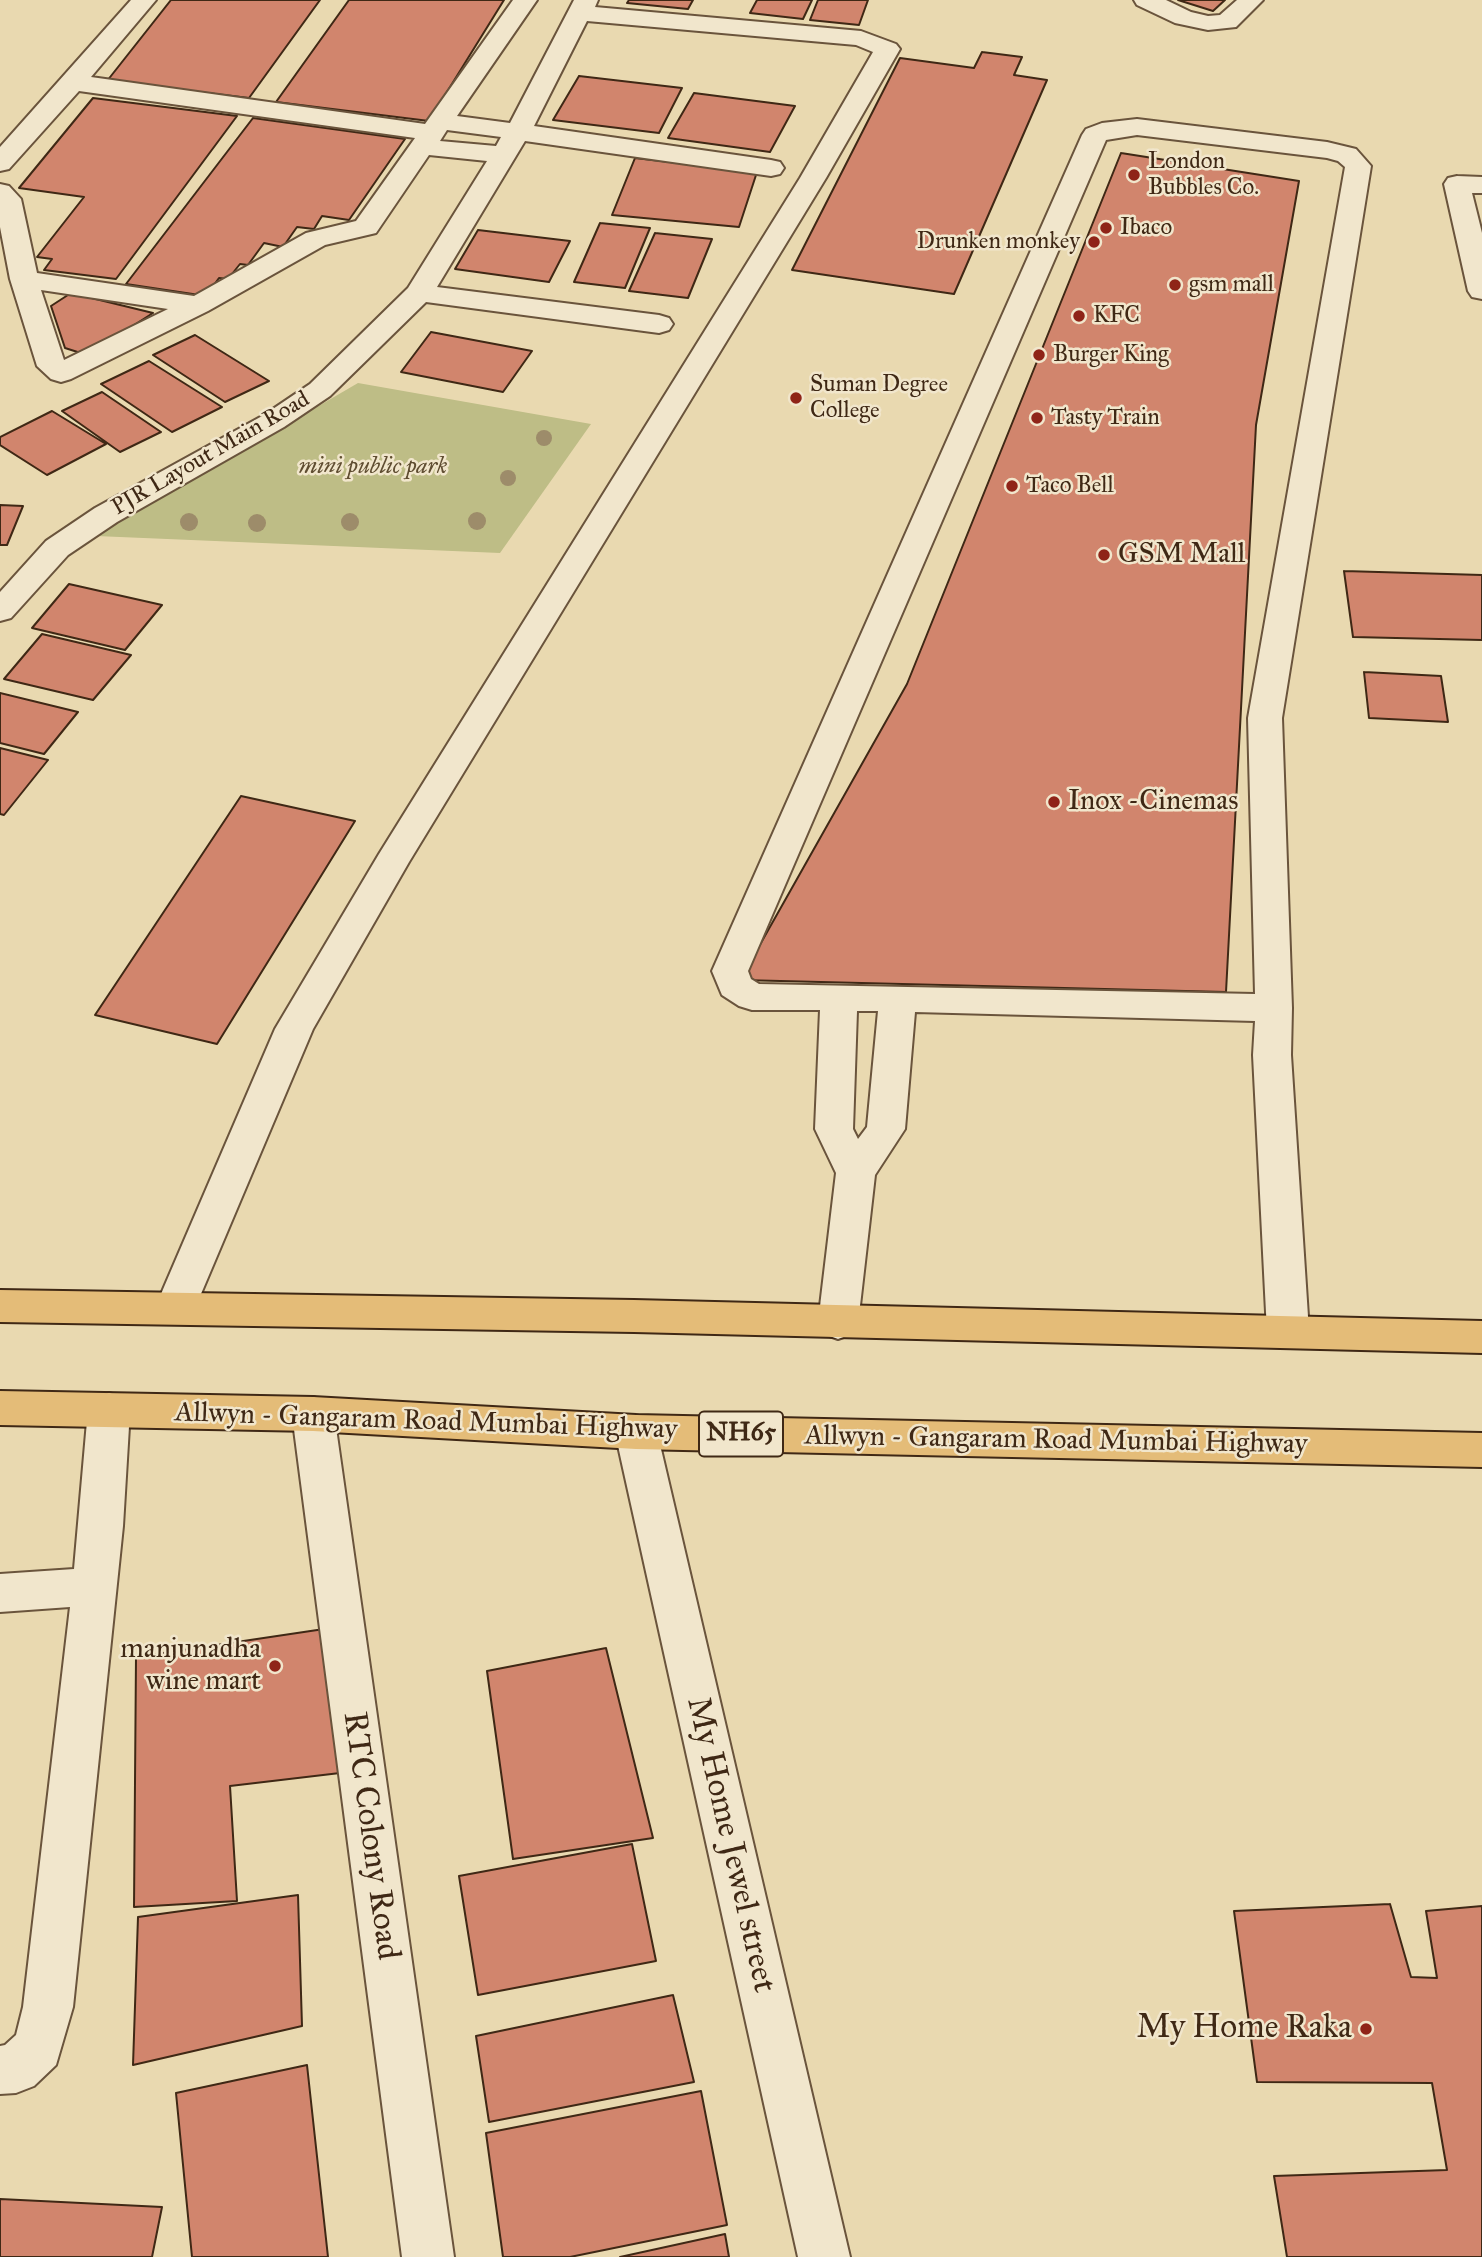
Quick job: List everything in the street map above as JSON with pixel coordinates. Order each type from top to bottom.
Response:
[{"type":"highway","points":[[0,1306],[1482,1337]]},
{"type":"highway","name":"Allwyn - Gangaram Road Mumbai Highway","points":[[0,1408],[313,1414],[636,1432],[1482,1450]]},
{"type":"street","points":[[0,163],[144,0]]},
{"type":"street","points":[[0,192],[8,199],[24,279],[51,366],[61,373],[198,305],[316,239],[366,227],[525,0]]},
{"type":"street","points":[[1146,0],[1184,18],[1208,23],[1227,22],[1251,0]]},
{"type":"street","points":[[175,1308],[294,1029],[391,862],[813,178],[887,49],[862,38],[582,6]]},
{"type":"street","name":"PJR Layout Main Road","points":[[0,611],[57,548],[106,515],[274,421],[320,390],[419,293],[519,130],[582,6]]},
{"type":"street","points":[[73,82],[433,134],[504,155]]},
{"type":"street","points":[[1274,1008],[752,997],[735,986],[730,971],[1095,135],[1111,129],[1137,127],[1327,150],[1346,155],[1358,166],[1265,718],[1274,1008],[1272,1055],[1288,1332]]},
{"type":"street","points":[[433,134],[519,130],[771,168]]},
{"type":"street","points":[[1470,184],[1482,291]]},
{"type":"street","points":[[24,279],[198,305]]},
{"type":"street","points":[[419,293],[659,324]]},
{"type":"street","points":[[839,997],[834,1129],[856,1173]]},
{"type":"street","points":[[838,1323],[856,1173],[886,1129],[898,999]]},
{"type":"street","points":[[0,2070],[16,2069],[38,2048],[48,2007],[94,1587],[109,1410]]},
{"type":"street","name":"RTC Colony Road","points":[[313,1414],[428,2257]]},
{"type":"street","name":"My Home Jewel street","points":[[636,1432],[824,2257]]},
{"type":"street","points":[[0,1593],[94,1587]]},
{"type":"green space","name":"mini public park","points":[[358,383],[591,424],[500,553],[96,536]]},
{"type":"building","points":[[171,0],[320,0],[249,98],[107,81]]},
{"type":"building","points":[[349,0],[504,0],[429,121],[276,102]]},
{"type":"building","points":[[629,0],[693,0],[688,9],[627,3]]},
{"type":"building","points":[[757,0],[812,0],[803,19],[750,13]]},
{"type":"building","points":[[818,0],[868,0],[859,25],[810,20]]},
{"type":"building","points":[[1178,0],[1225,0],[1213,11]]},
{"type":"building","points":[[982,52],[1022,57],[1014,75],[1047,80],[954,294],[792,270],[900,58],[974,68]]},
{"type":"building","points":[[579,76],[682,88],[659,133],[553,120]]},
{"type":"building","points":[[694,93],[795,106],[770,152],[668,138]]},
{"type":"building","points":[[93,98],[237,116],[116,279],[44,270],[52,259],[37,257],[84,197],[19,188]]},
{"type":"building","points":[[253,118],[405,139],[349,220],[322,216],[314,229],[297,227],[283,247],[264,243],[248,265],[240,264],[228,279],[219,278],[206,296],[126,284]]},
{"type":"building","name":"GSM Mall","points":[[1121,153],[1299,181],[1256,425],[1226,992],[740,980],[907,684]]},
{"type":"building","points":[[635,158],[757,172],[739,227],[612,215]]},
{"type":"building","points":[[600,223],[650,228],[625,288],[574,282]]},
{"type":"building","points":[[478,230],[570,241],[549,282],[455,269]]},
{"type":"building","points":[[655,233],[712,239],[688,298],[629,291]]},
{"type":"building","points":[[71,293],[153,313],[87,355],[65,348],[51,306]]},
{"type":"building","points":[[431,332],[532,351],[503,392],[401,372]]},
{"type":"building","points":[[195,335],[269,381],[225,402],[153,355]]},
{"type":"building","points":[[149,361],[222,407],[172,432],[101,384]]},
{"type":"building","points":[[102,392],[161,432],[120,452],[62,411]]},
{"type":"building","points":[[52,411],[106,444],[47,475],[0,445],[0,437]]},
{"type":"building","points":[[0,505],[23,506],[7,545],[0,545]]},
{"type":"building","points":[[1344,571],[1482,575],[1482,640],[1353,637]]},
{"type":"building","points":[[69,584],[162,605],[125,650],[32,628]]},
{"type":"building","points":[[42,634],[131,655],[93,700],[4,679]]},
{"type":"building","points":[[1364,672],[1441,676],[1448,722],[1369,718]]},
{"type":"building","points":[[0,693],[78,712],[44,754],[0,743]]},
{"type":"building","points":[[0,748],[48,760],[4,815],[0,814]]},
{"type":"building","points":[[241,796],[355,821],[217,1044],[95,1015]]},
{"type":"building","points":[[324,1629],[340,1773],[230,1786],[237,1901],[134,1907],[136,1657]]},
{"type":"building","points":[[606,1648],[653,1838],[513,1859],[487,1671]]},
{"type":"building","points":[[632,1844],[656,1961],[478,1995],[459,1876]]},
{"type":"building","points":[[298,1895],[302,2026],[133,2065],[138,1917]]},
{"type":"building","name":"My Home Raka","points":[[1390,1904],[1411,1977],[1437,1978],[1426,1911],[1482,1906],[1482,2257],[1287,2257],[1274,2176],[1447,2170],[1432,2083],[1257,2082],[1234,1911]]},
{"type":"building","points":[[673,1995],[694,2082],[489,2122],[476,2036]]},
{"type":"building","points":[[307,2065],[328,2257],[192,2257],[176,2093]]},
{"type":"building","points":[[701,2091],[727,2225],[570,2257],[503,2257],[486,2133]]},
{"type":"building","points":[[0,2199],[162,2207],[152,2257],[0,2257]]},
{"type":"building","points":[[725,2234],[729,2257],[620,2257]]},
{"type":"place","name":"London Bubbles Co.","points":[[1134,175]]},
{"type":"place","name":"Ibaco","points":[[1106,228]]},
{"type":"place","name":"Drunken monkey","points":[[1094,242]]},
{"type":"place","name":"gsm mall","points":[[1175,285]]},
{"type":"place","name":"KFC","points":[[1079,316]]},
{"type":"place","name":"Burger King","points":[[1039,355]]},
{"type":"place","name":"Suman Degree College","points":[[796,398]]},
{"type":"place","name":"Tasty Train","points":[[1037,418]]},
{"type":"place","name":"Taco Bell","points":[[1012,486]]},
{"type":"place","name":"GSM Mall","points":[[1104,555]]},
{"type":"place","name":"Inox -Cinemas","points":[[1054,802]]},
{"type":"place","name":"manjunadha wine mart","points":[[275,1666]]},
{"type":"place","name":"My Home Raka","points":[[1366,2029]]}]
